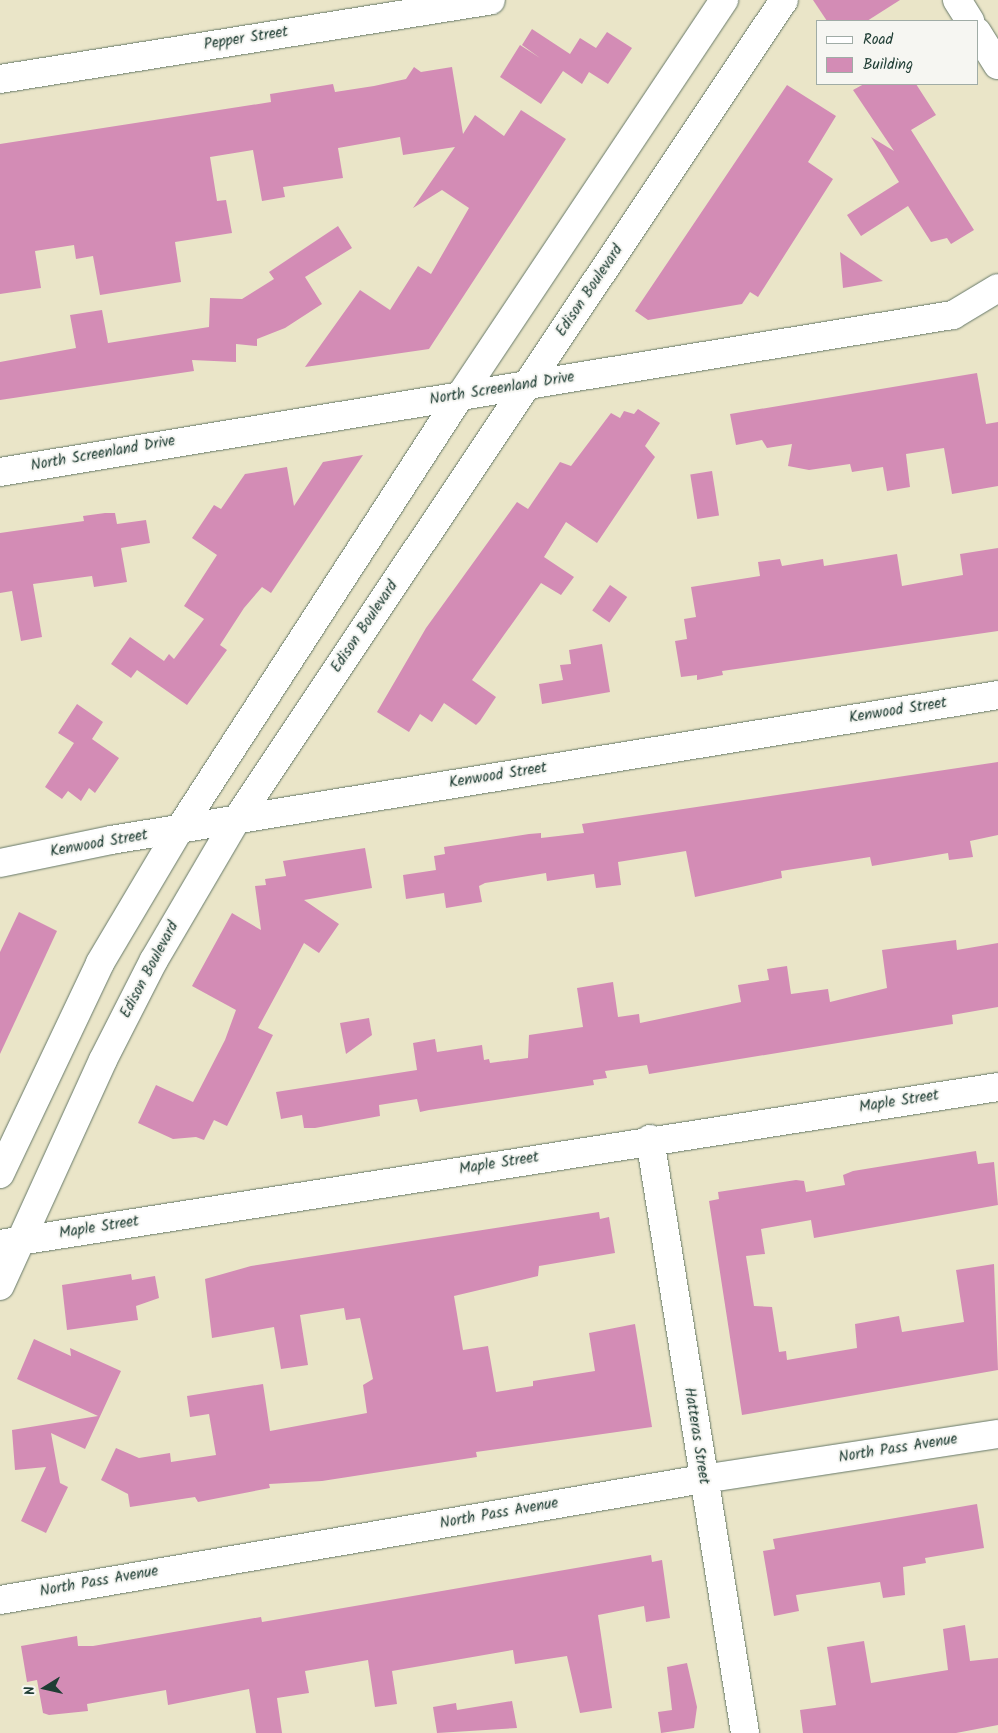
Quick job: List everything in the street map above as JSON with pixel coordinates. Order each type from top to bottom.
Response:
[{"type":"street","name":"Pepper Street","points":[[0,79],[491,0]]},
{"type":"street","points":[[0,1174],[100,963],[179,830],[460,396],[724,0]]},
{"type":"street","name":"Edison Boulevard","points":[[0,1286],[10,1242],[154,960],[235,822],[784,0]]},
{"type":"street","points":[[957,0],[969,20]]},
{"type":"street","points":[[978,34],[998,65]]},
{"type":"street","name":"North Screenland Drive","points":[[0,472],[953,315],[998,288]]},
{"type":"street","name":"Kenwood Street","points":[[0,863],[179,830],[998,695]]},
{"type":"street","name":"Maple Street","points":[[10,1242],[650,1139],[998,1087]]},
{"type":"street","name":"Hatteras Street","points":[[650,1139],[744,1733]]},
{"type":"street","name":"North Pass Avenue","points":[[0,1600],[703,1479],[998,1434]]},
{"type":"building","points":[[813,0],[900,0],[869,20],[826,20]]},
{"type":"building","points":[[532,29],[570,54],[580,38],[596,48],[607,32],[632,48],[608,84],[589,72],[582,84],[563,71],[541,104],[500,77],[520,45],[540,58],[522,45]]},
{"type":"building","points":[[414,67],[421,72],[452,67],[463,134],[475,115],[504,136],[521,110],[566,139],[429,349],[305,367],[360,290],[390,310],[418,266],[431,274],[469,208],[442,190],[413,208],[455,147],[403,155],[400,137],[338,148],[343,178],[283,187],[285,197],[262,201],[253,150],[210,157],[217,201],[226,200],[232,233],[175,242],[181,282],[100,295],[93,256],[76,259],[74,245],[35,251],[41,288],[0,294],[0,144],[271,102],[270,94],[333,84],[335,92],[374,86],[406,79]]},
{"type":"building","points":[[787,85],[836,116],[808,162],[833,179],[758,297],[750,292],[742,304],[648,320],[635,311]]},
{"type":"building","points":[[862,85],[917,85],[936,115],[911,130],[974,230],[951,244],[947,238],[931,242],[908,206],[861,236],[847,215],[899,182],[871,137],[894,151],[853,90]]},
{"type":"building","points":[[338,226],[352,248],[305,277],[322,304],[285,328],[257,339],[257,346],[236,344],[236,362],[192,360],[194,371],[0,400],[0,362],[76,348],[70,315],[102,310],[108,343],[209,327],[210,298],[242,299],[274,279],[269,272]]},
{"type":"building","points":[[840,252],[883,281],[843,288]]},
{"type":"building","points":[[977,373],[986,424],[998,422],[998,486],[952,494],[944,448],[906,454],[910,487],[887,491],[883,467],[852,472],[850,464],[809,470],[788,466],[792,444],[767,448],[762,440],[736,445],[730,414]]},
{"type":"building","points":[[638,409],[660,423],[645,446],[655,457],[597,543],[566,522],[544,557],[574,577],[561,595],[541,583],[472,680],[496,697],[480,721],[476,725],[444,703],[432,722],[420,714],[409,732],[377,712],[426,628],[517,502],[528,509],[560,462],[571,466],[611,413],[620,418],[624,411],[634,414]]},
{"type":"building","points":[[363,455],[271,593],[262,587],[244,608],[220,645],[227,650],[187,705],[137,670],[131,678],[111,664],[130,637],[164,661],[169,654],[174,659],[204,619],[184,606],[217,555],[192,538],[214,505],[221,509],[245,474],[287,467],[294,506],[323,462]]},
{"type":"building","points":[[712,471],[719,515],[697,519],[690,474]]},
{"type":"building","points":[[115,513],[117,524],[146,520],[150,543],[121,548],[127,582],[94,587],[92,576],[33,584],[42,637],[21,641],[12,591],[0,593],[0,533],[84,521],[83,516]]},
{"type":"building","points":[[998,548],[998,631],[722,671],[723,675],[697,680],[697,675],[681,677],[675,641],[687,639],[684,619],[696,617],[691,587],[760,576],[758,562],[780,559],[782,566],[823,559],[824,566],[897,554],[902,586],[963,575],[960,554]]},
{"type":"building","points":[[610,585],[627,597],[609,622],[592,610]]},
{"type":"building","points":[[602,644],[610,692],[542,704],[539,684],[563,680],[560,665],[571,664],[569,650]]},
{"type":"building","points":[[77,704],[103,722],[92,739],[119,758],[95,793],[89,788],[81,801],[68,791],[62,799],[45,787],[74,743],[58,733]]},
{"type":"building","points":[[998,762],[998,835],[970,841],[973,857],[949,860],[948,853],[872,866],[870,857],[781,871],[782,878],[695,897],[686,851],[618,862],[621,885],[596,888],[594,874],[547,881],[546,873],[485,883],[479,886],[482,902],[446,908],[444,893],[406,899],[403,875],[436,870],[434,856],[445,854],[444,847],[529,834],[541,833],[541,838],[584,833],[582,824]]},
{"type":"building","points":[[365,848],[372,888],[304,900],[339,924],[319,953],[304,943],[258,1028],[273,1035],[227,1126],[214,1120],[204,1140],[196,1137],[173,1139],[138,1123],[156,1085],[193,1102],[225,1040],[236,1010],[192,986],[232,913],[261,930],[255,886],[266,885],[265,879],[286,876],[283,861]]},
{"type":"building","points":[[19,912],[57,931],[0,1054],[0,952]]},
{"type":"building","points":[[956,940],[957,950],[998,943],[998,1007],[952,1015],[953,1024],[649,1074],[647,1065],[605,1071],[607,1078],[593,1080],[594,1085],[420,1112],[417,1099],[379,1105],[380,1116],[315,1128],[304,1128],[302,1115],[281,1119],[276,1092],[417,1070],[413,1043],[435,1039],[437,1052],[482,1045],[484,1060],[489,1059],[490,1063],[528,1058],[529,1035],[583,1027],[577,988],[613,982],[618,1017],[639,1014],[640,1023],[741,1002],[738,985],[769,980],[767,969],[787,966],[791,994],[828,989],[830,1002],[887,988],[882,950]]},
{"type":"building","points":[[369,1018],[372,1035],[346,1054],[340,1023]]},
{"type":"building","points":[[976,1151],[978,1164],[994,1162],[998,1205],[814,1238],[811,1220],[761,1229],[765,1254],[746,1256],[754,1306],[772,1307],[779,1352],[786,1351],[787,1360],[857,1348],[855,1324],[899,1316],[902,1332],[964,1322],[956,1270],[994,1264],[998,1370],[742,1415],[709,1201],[719,1199],[718,1192],[796,1180],[804,1181],[806,1192],[845,1185],[843,1175],[853,1171]]},
{"type":"building","points":[[599,1212],[600,1219],[609,1217],[615,1253],[539,1266],[538,1276],[454,1296],[463,1350],[488,1346],[496,1392],[533,1386],[533,1381],[595,1371],[589,1333],[635,1324],[652,1427],[476,1452],[477,1457],[322,1481],[269,1484],[270,1488],[198,1502],[195,1497],[130,1507],[128,1494],[101,1480],[116,1448],[139,1458],[170,1453],[171,1462],[216,1455],[209,1414],[190,1417],[187,1396],[263,1384],[270,1431],[367,1413],[363,1385],[373,1379],[360,1318],[346,1320],[344,1308],[300,1315],[308,1365],[281,1369],[274,1327],[212,1338],[205,1279],[251,1266]]},
{"type":"building","points":[[131,1274],[132,1280],[155,1276],[159,1298],[136,1306],[138,1320],[67,1330],[62,1285]]},
{"type":"building","points":[[34,1339],[71,1356],[70,1348],[121,1371],[85,1449],[51,1433],[60,1483],[68,1487],[46,1533],[21,1521],[46,1467],[15,1470],[12,1430],[98,1416],[17,1379]]},
{"type":"building","points":[[977,1504],[984,1548],[925,1558],[926,1563],[903,1567],[905,1595],[883,1598],[880,1582],[796,1595],[799,1611],[774,1616],[763,1551],[775,1549],[773,1539]]},
{"type":"building","points":[[651,1555],[652,1562],[662,1560],[670,1618],[646,1622],[644,1606],[598,1615],[612,1708],[580,1713],[567,1656],[515,1664],[513,1650],[392,1671],[397,1704],[375,1707],[368,1660],[305,1671],[309,1693],[277,1698],[282,1733],[256,1733],[249,1689],[168,1705],[166,1690],[87,1704],[88,1711],[49,1715],[43,1713],[37,1680],[27,1682],[21,1646],[77,1636],[78,1646],[93,1646],[261,1617],[262,1622]]},
{"type":"building","points":[[965,1625],[970,1661],[998,1658],[998,1725],[956,1733],[803,1733],[800,1710],[836,1705],[827,1647],[864,1641],[871,1683],[948,1670],[943,1629]]},
{"type":"building","points":[[687,1663],[697,1707],[694,1728],[661,1733],[658,1712],[672,1710],[667,1667]]},
{"type":"building","points":[[512,1701],[517,1728],[437,1733],[433,1707],[456,1703],[457,1710]]}]
